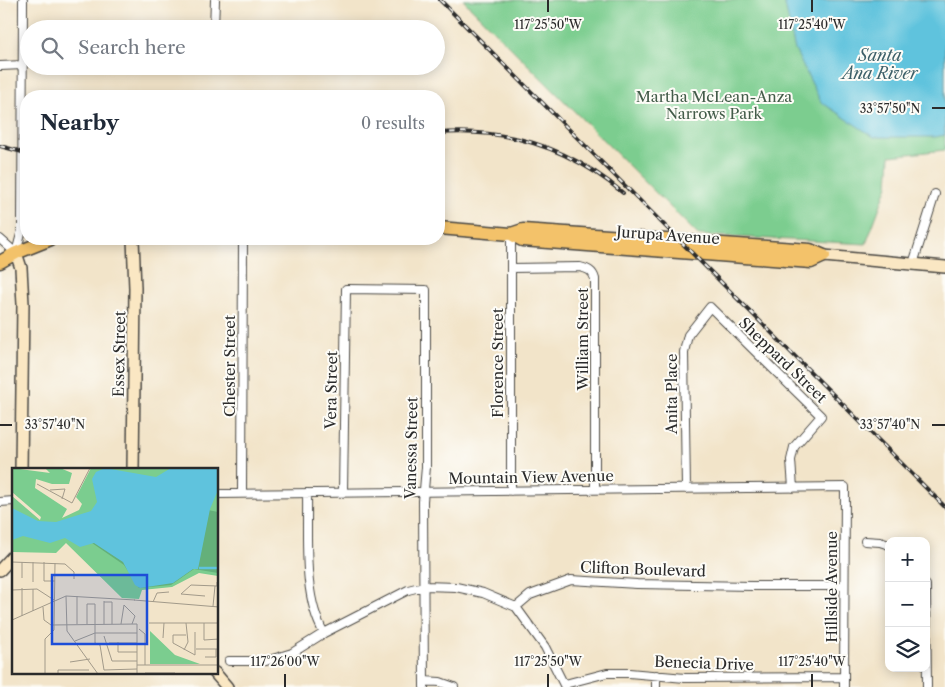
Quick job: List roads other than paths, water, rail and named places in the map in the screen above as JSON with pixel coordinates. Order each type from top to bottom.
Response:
[{"type":"main road","name":"Jurupa Avenue","points":[[445,228],[511,234],[522,240],[811,262],[824,256]]},
{"type":"main road","points":[[0,262],[36,245]]},
{"type":"street","points":[[23,0],[23,20]]},
{"type":"street","points":[[214,20],[215,0]]},
{"type":"street","points":[[0,66],[20,65]]},
{"type":"street","points":[[23,75],[23,90]]},
{"type":"street","points":[[913,264],[935,194]]},
{"type":"street","name":"Florence Street","points":[[511,234],[511,491]]},
{"type":"street","points":[[16,253],[20,238]]},
{"type":"street","points":[[0,239],[16,253],[21,268],[23,304],[21,468]]},
{"type":"street","name":"Essex Street","points":[[133,245],[135,288],[133,468]]},
{"type":"street","name":"Chester Street","points":[[242,493],[243,245]]},
{"type":"street","name":"Jurupa Avenue","points":[[824,256],[945,267]]},
{"type":"street","name":"William Street","points":[[511,268],[580,267],[587,268],[594,274],[595,489]]},
{"type":"street","name":"Vanessa Street","points":[[346,289],[426,290],[425,492],[423,501],[424,684]]},
{"type":"street","name":"Vera Street","points":[[343,492],[346,289]]},
{"type":"street","name":"Sheppard Street","points":[[710,307],[821,416],[794,447],[791,460],[793,488]]},
{"type":"street","name":"Anita Place","points":[[686,489],[684,352],[688,335],[710,307]]},
{"type":"street","name":"Mountain View Avenue","points":[[219,494],[845,487]]},
{"type":"street","name":"Hillside Avenue","points":[[844,687],[845,487]]},
{"type":"street","points":[[307,493],[310,586],[318,622],[324,633]]},
{"type":"street","points":[[865,541],[885,544]]},
{"type":"street","points":[[0,570],[12,557]]},
{"type":"street","name":"Clifton Boulevard","points":[[516,607],[530,595],[571,580],[637,584],[844,586]]},
{"type":"street","points":[[230,661],[266,661],[292,654],[324,633],[408,590],[424,586],[456,587],[483,593],[516,607],[545,647],[565,686]]},
{"type":"street","points":[[927,627],[928,687]]},
{"type":"street","name":"Benecia Drive","points":[[565,686],[607,673],[695,678],[844,677]]},
{"type":"street","points":[[216,674],[227,687]]},
{"type":"street","points":[[656,676],[656,687]]},
{"type":"street","points":[[424,684],[440,682],[454,687]]},
{"type":"water","name":"Santa Ana River","points":[[784,0],[945,0],[945,135],[935,137],[874,137],[821,102],[795,50]]},
{"type":"railway","points":[[440,0],[945,507]]},
{"type":"railway","points":[[445,133],[489,134],[537,144],[582,164],[603,177],[623,193]]},
{"type":"railway","points":[[0,146],[20,151]]},
{"type":"park label","name":"Martha McLean-Anza Narrows Park","points":[[714,104]]}]
